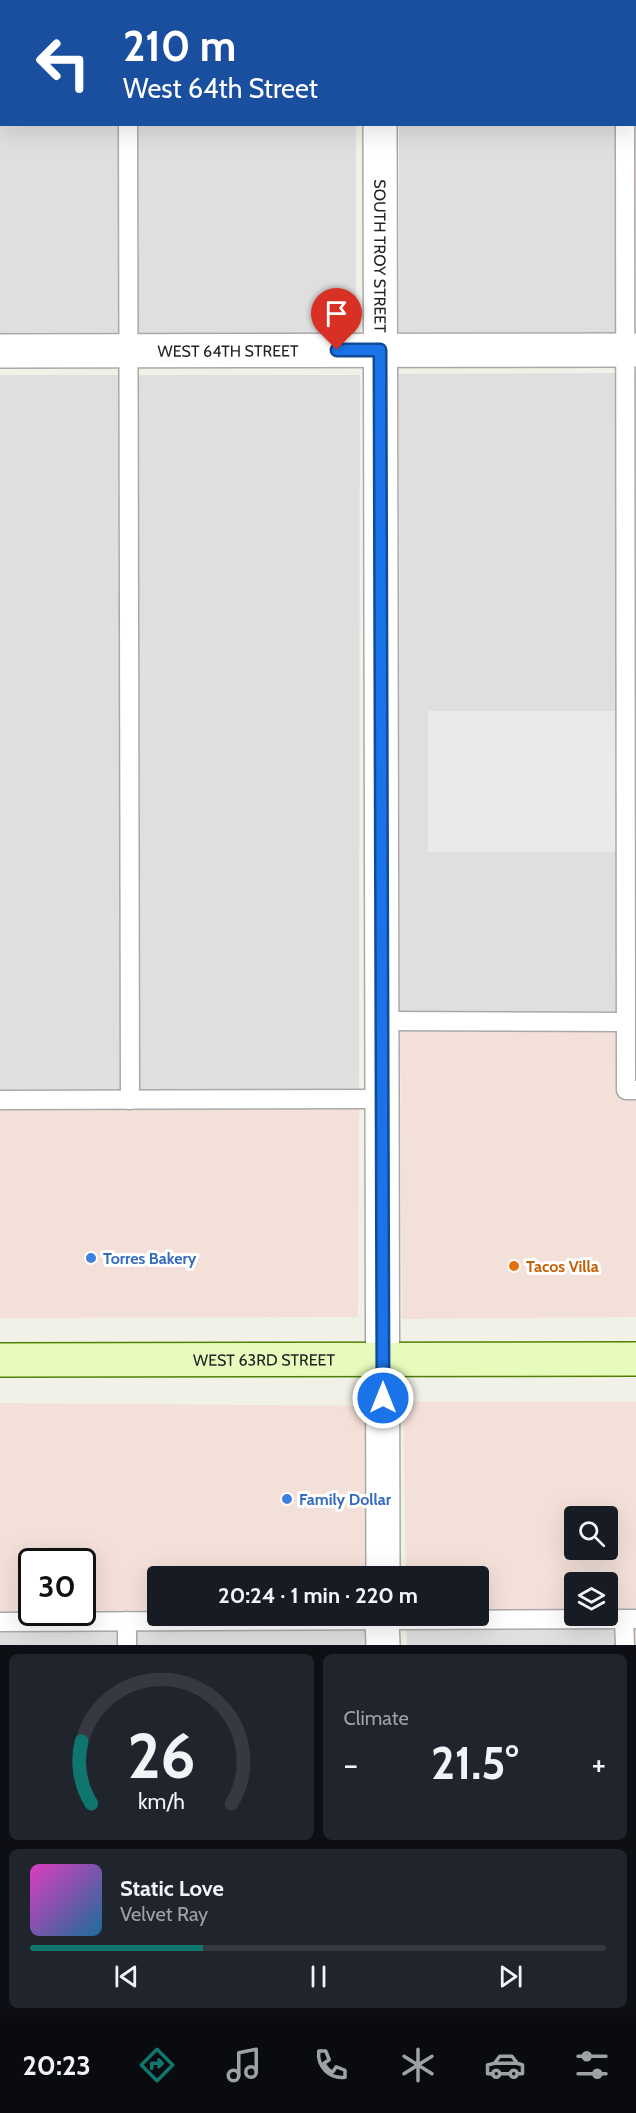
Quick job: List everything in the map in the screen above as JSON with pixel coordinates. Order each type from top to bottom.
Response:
[{"type":"main road","name":"WEST 63RD STREET","points":[[0,1360],[636,1359]]},
{"type":"street","name":"SOUTH TROY STREET","points":[[380,126],[383,1566]]},
{"type":"street","name":"WEST 64TH STREET","points":[[0,351],[631,350]]},
{"type":"lane","points":[[128,126],[130,1100]]},
{"type":"lane","points":[[625,126],[631,350],[631,786],[626,1090],[636,1090]]},
{"type":"lane","points":[[382,1021],[626,1022]]},
{"type":"lane","points":[[0,1100],[382,1099]]},
{"type":"lane","points":[[0,1622],[127,1621],[383,1627],[630,1619],[625,1645]]},
{"type":"lane","points":[[127,1621],[127,1645]]},
{"type":"shaded area","points":[[0,126],[356,126],[356,333],[0,333]]},
{"type":"shaded area","points":[[399,126],[636,126],[636,150],[625,150],[624,332],[399,332]]},
{"type":"shaded area","points":[[624,150],[636,150],[636,332],[624,332]]},
{"type":"shaded area","points":[[626,373],[626,1022],[400,1022],[399,374]]},
{"type":"shaded area","points":[[626,373],[636,373],[636,1317],[402,1319],[400,1022],[626,1022]]},
{"type":"shaded area","points":[[0,375],[360,375],[359,1099],[0,1100]]},
{"type":"shaded area","points":[[428,711],[619,711],[618,852],[428,852]]},
{"type":"shaded area","points":[[359,1099],[358,1317],[0,1318],[0,1100]]},
{"type":"shaded area","points":[[403,1402],[636,1402],[636,1645],[625,1645],[624,1620],[618,1620],[618,1572],[564,1572],[564,1618],[489,1616],[489,1566],[406,1566]]},
{"type":"shaded area","points":[[0,1403],[368,1406],[367,1566],[147,1566],[147,1616],[96,1618],[96,1548],[18,1548],[18,1621],[0,1622]]},
{"type":"shaded area","points":[[564,1619],[564,1626],[618,1626],[618,1619],[624,1619],[625,1645],[407,1645],[406,1626],[489,1626],[489,1620]]},
{"type":"shaded area","points":[[96,1621],[147,1621],[147,1626],[366,1626],[366,1645],[0,1645],[0,1622],[18,1622],[18,1626],[96,1626]]},
{"type":"place","name":"Torres Bakery","points":[[91,1258]]},
{"type":"place","name":"Tacos Villa","points":[[514,1266]]},
{"type":"place","name":"Family Dollar","points":[[287,1499]]},
{"type":"route","points":[[337,350],[380,350],[383,1398]]}]
